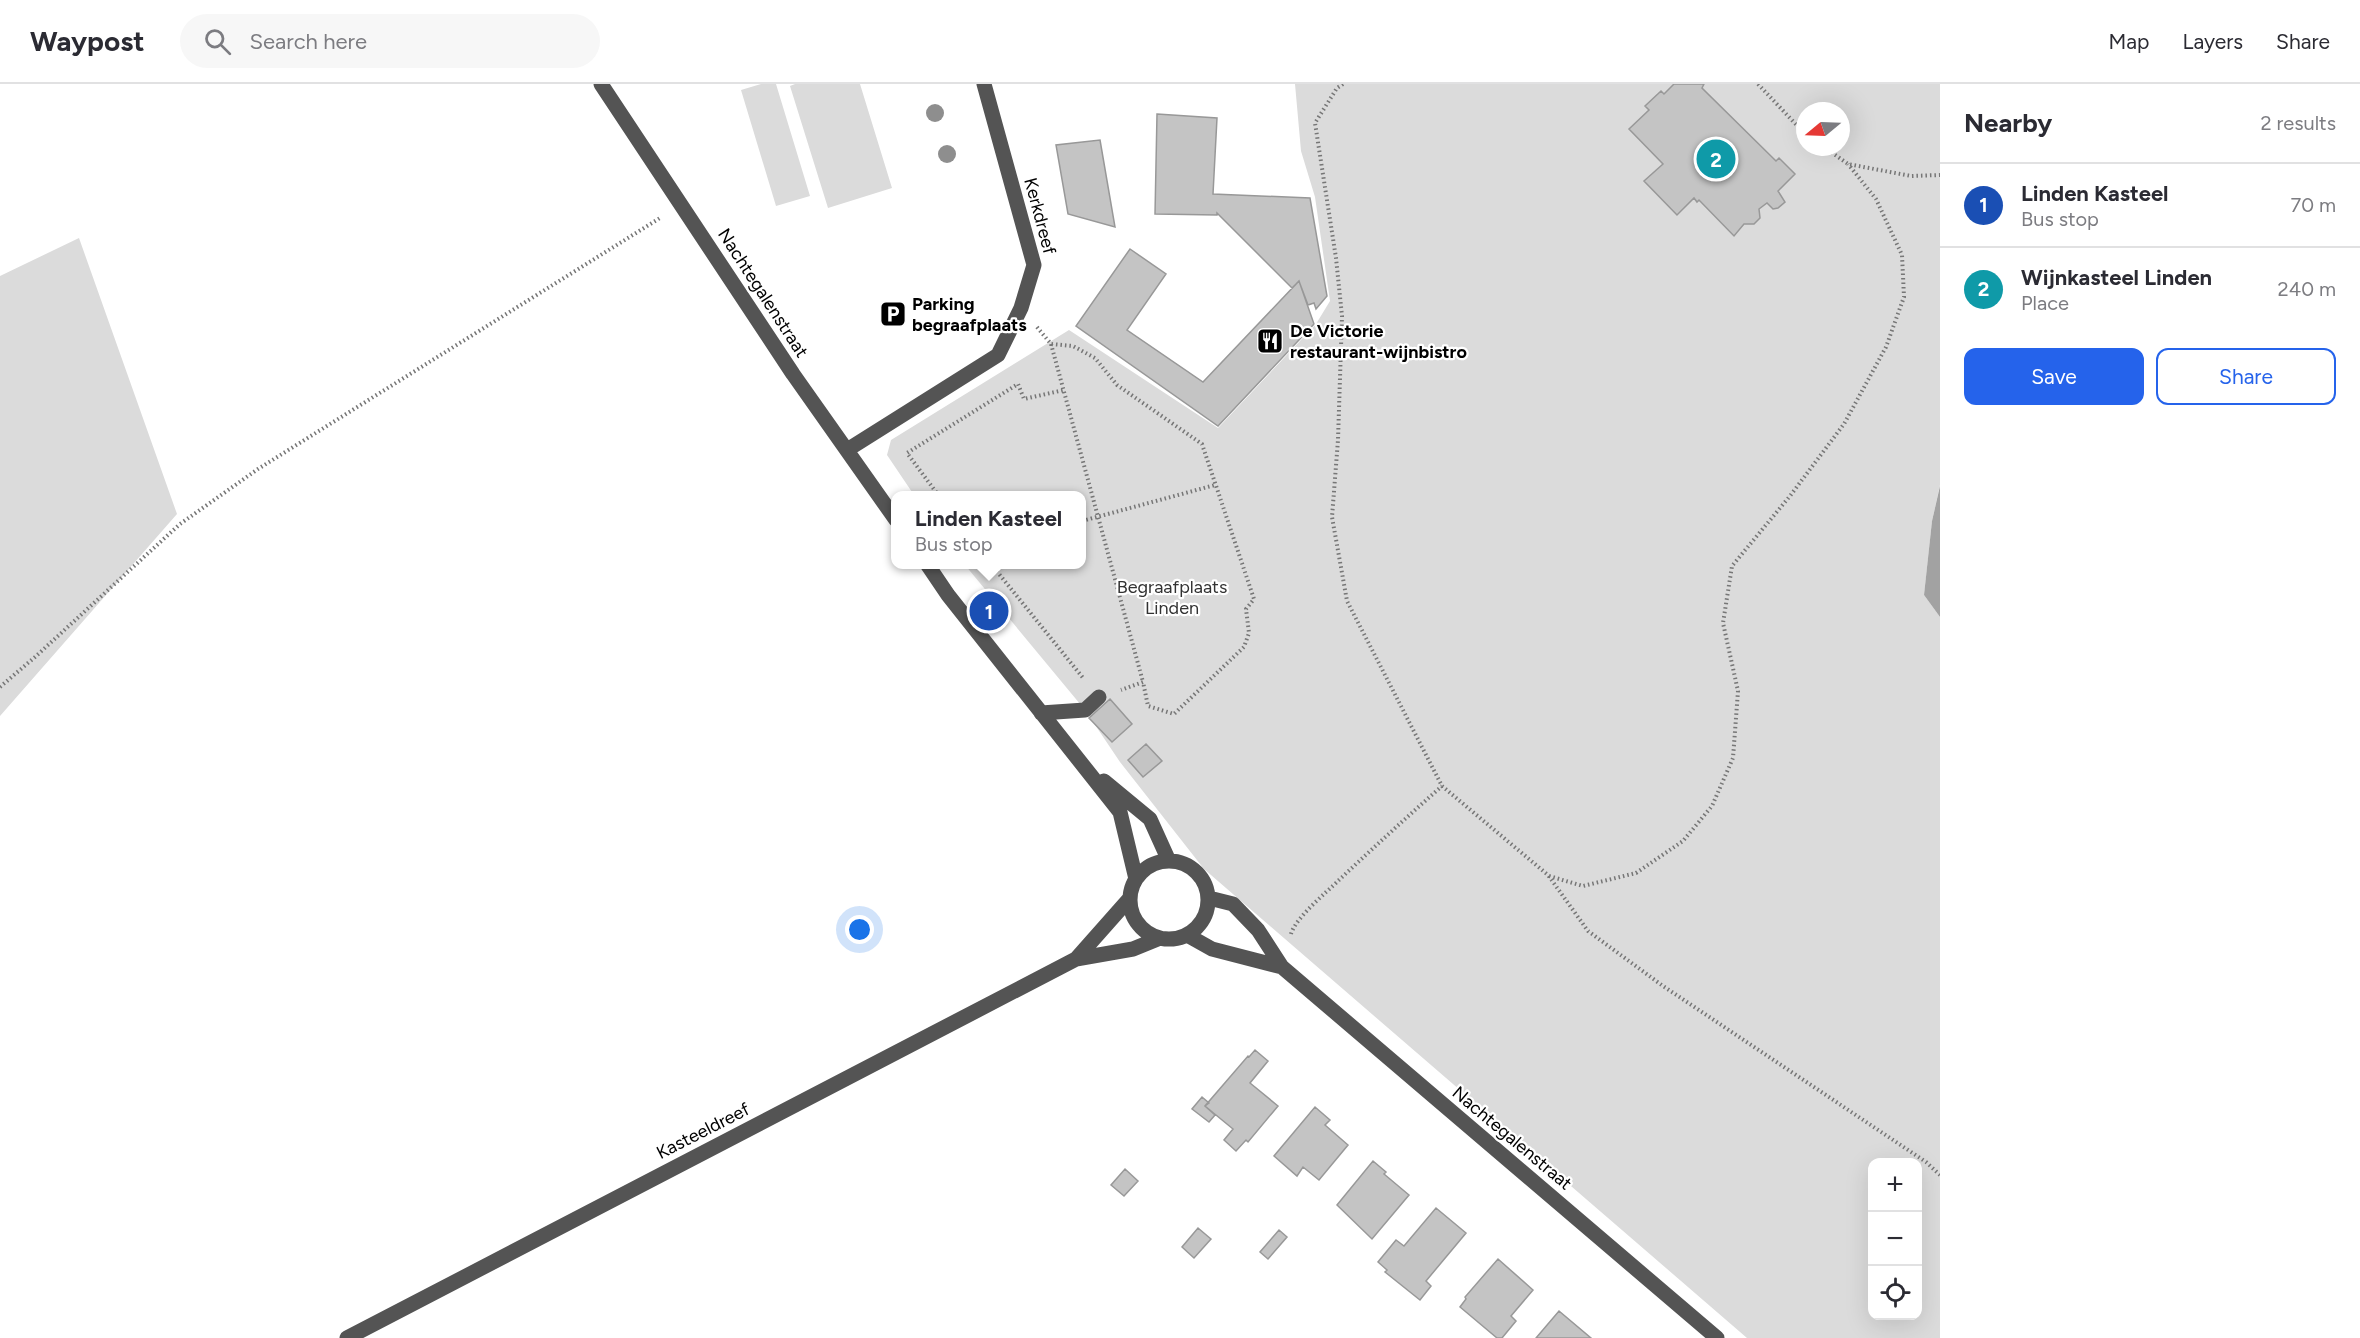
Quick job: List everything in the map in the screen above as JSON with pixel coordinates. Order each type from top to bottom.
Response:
[{"type":"street","name":"Nachtegalenstraat","points":[[601,84],[793,374],[891,513]]},
{"type":"street","name":"Kerkdreef","points":[[847,450],[998,355],[1021,308],[1034,265],[984,84]]},
{"type":"street","points":[[931,569],[1120,812],[1136,879]]},
{"type":"street","points":[[1041,712],[1085,710],[1099,697]]},
{"type":"street","points":[[1081,761],[1150,819],[1169,861]]},
{"type":"street","points":[[1169,861],[1182,863],[1195,870],[1205,884],[1209,898],[1206,916],[1197,928],[1187,935],[1174,939],[1160,938],[1143,929],[1133,916],[1130,898],[1136,879],[1147,867],[1169,861]]},
{"type":"street","name":"Kasteeldreef","points":[[1076,959],[1130,898]]},
{"type":"street","name":"Nachtegalenstraat","points":[[1209,898],[1233,904],[1258,930],[1282,967],[1718,1338]]},
{"type":"street","name":"Nachtegalenstraat","points":[[1187,935],[1212,949],[1282,967]]},
{"type":"street","name":"Kasteeldreef","points":[[347,1338],[1076,959],[1133,949],[1160,938]]},
{"type":"path","points":[[1343,84],[1337,88],[1316,123],[1342,316],[1338,440],[1332,517],[1347,601],[1442,786],[1548,875],[1588,931],[1663,986],[1926,1162],[1940,1175]]},
{"type":"path","points":[[1758,84],[1796,124]]},
{"type":"path","points":[[1548,875],[1583,886],[1636,873],[1683,841],[1712,806],[1733,758],[1738,691],[1723,623],[1732,566],[1790,496],[1844,424],[1886,347],[1904,297],[1902,255],[1876,200],[1848,164],[1837,156]]},
{"type":"path","points":[[1848,164],[1911,176],[1940,175]]},
{"type":"path","points":[[0,687],[180,524],[199,510],[258,469],[681,205]]},
{"type":"path","points":[[1021,308],[1051,344],[1100,517],[1148,706],[1174,714],[1244,647],[1249,633],[1246,609],[1254,599],[1202,444],[1117,385],[1095,358],[1073,346],[1051,344]]},
{"type":"path","points":[[936,491],[907,453],[1018,384],[1024,399],[1064,390]]},
{"type":"path","points":[[1086,520],[1215,485]]},
{"type":"path","points":[[995,569],[1099,697],[1143,682]]},
{"type":"path","points":[[1282,967],[1293,928],[1335,884],[1442,786]]},
{"type":"green space","points":[[761,84],[776,84],[810,196],[776,206],[741,90]]},
{"type":"green space","points":[[795,84],[860,84],[892,188],[828,208],[790,86]]},
{"type":"green space","name":"Begraafplaats Linden","points":[[1295,84],[1940,84],[1940,485],[1932,521],[1924,595],[1940,617],[1940,1338],[1747,1338],[1204,869],[1120,762],[1085,710],[968,569],[1086,569],[1086,491],[911,491],[887,455],[891,440],[1069,330],[1218,428],[1316,324],[1330,301],[1315,197],[1301,151]]},
{"type":"green space","points":[[79,238],[177,514],[0,716],[0,276]]},
{"type":"shaded area","points":[[1940,486],[1940,617],[1924,595],[1932,521]]},
{"type":"building","points":[[1674,84],[1704,84],[1702,88],[1776,161],[1779,158],[1795,174],[1778,191],[1785,202],[1773,209],[1767,203],[1759,209],[1760,218],[1754,224],[1744,224],[1734,236],[1699,200],[1697,202],[1694,198],[1677,215],[1644,181],[1663,164],[1629,129],[1649,110],[1645,106],[1661,91],[1664,94]]},
{"type":"building","points":[[1157,114],[1217,118],[1213,194],[1310,198],[1327,296],[1316,309],[1314,303],[1308,305],[1299,281],[1292,288],[1217,213],[1217,215],[1155,214]]},
{"type":"building","points":[[1100,140],[1115,227],[1068,214],[1056,145]]},
{"type":"building","name":"De Victorie restaurant-wijnbistro","points":[[1130,249],[1166,274],[1127,330],[1203,382],[1299,281],[1314,324],[1218,426],[1076,326]]},
{"type":"building","points":[[1110,699],[1132,724],[1112,742],[1089,718]]},
{"type":"building","points":[[1146,744],[1162,761],[1143,777],[1128,760]]},
{"type":"building","points":[[1255,1050],[1268,1061],[1250,1083],[1278,1106],[1248,1142],[1246,1140],[1236,1151],[1224,1140],[1233,1129],[1205,1106]]},
{"type":"building","points":[[1202,1097],[1209,1103],[1205,1106],[1215,1115],[1209,1122],[1192,1109]]},
{"type":"building","points":[[1315,1107],[1330,1120],[1325,1125],[1348,1145],[1319,1180],[1303,1167],[1297,1176],[1274,1156]]},
{"type":"building","points":[[1373,1161],[1386,1172],[1384,1174],[1409,1195],[1372,1239],[1337,1205]]},
{"type":"building","points":[[1125,1169],[1138,1181],[1124,1196],[1111,1185]]},
{"type":"building","points":[[1436,1208],[1466,1233],[1426,1281],[1431,1286],[1420,1300],[1385,1272],[1387,1270],[1378,1262],[1396,1240],[1404,1246]]},
{"type":"building","points":[[1198,1228],[1211,1239],[1194,1258],[1182,1247]]},
{"type":"building","points":[[1279,1230],[1287,1237],[1268,1259],[1260,1252]]},
{"type":"building","points":[[1498,1259],[1533,1290],[1511,1316],[1516,1321],[1502,1338],[1497,1338],[1460,1307],[1465,1297]]},
{"type":"building","points":[[1559,1311],[1591,1338],[1536,1338]]},
{"type":"place","name":"Wijnkasteel Linden","points":[[1716,159]]},
{"type":"place","name":"Parking begraafplaats","points":[[893,314]]},
{"type":"place","name":"De Victorie restaurant-wijnbistro","points":[[1270,341]]},
{"type":"place","name":"Linden Kasteel","points":[[989,611]]}]
